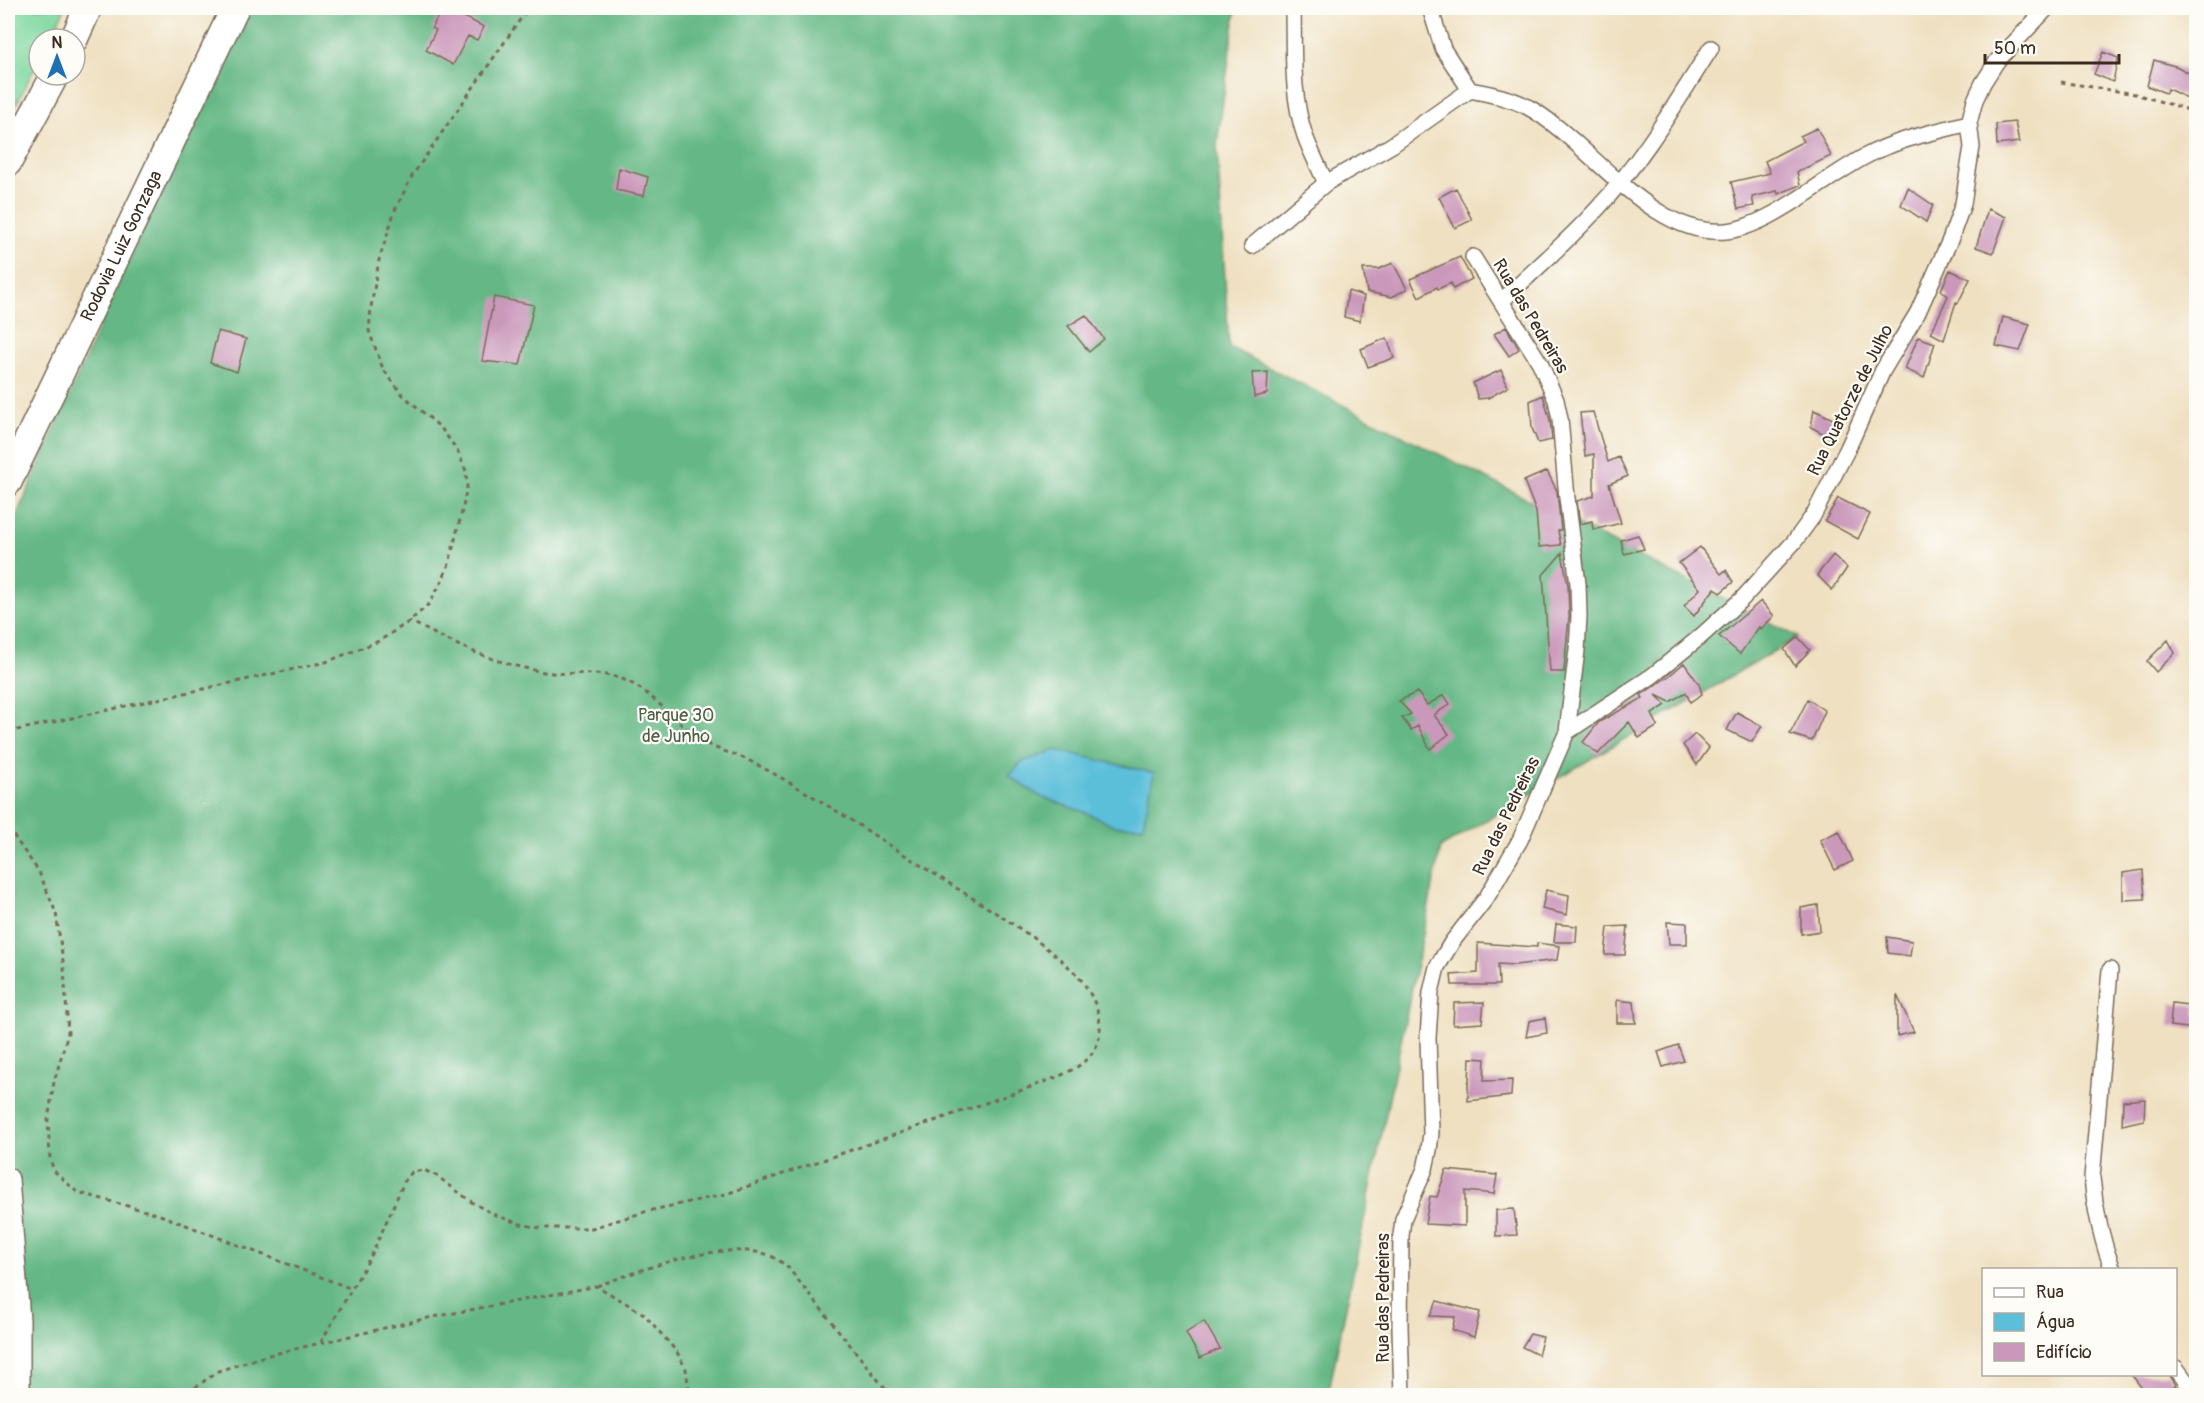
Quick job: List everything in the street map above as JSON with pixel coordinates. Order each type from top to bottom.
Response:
[{"type":"highway","points":[[80,27],[90,8]]},
{"type":"highway","points":[[202,78],[219,8]]},
{"type":"highway","name":"Rodovia Luiz Gonzaga","points":[[8,482],[235,8]]},
{"type":"highway","points":[[8,162],[49,87]]},
{"type":"main road","points":[[8,1179],[19,1320],[19,1395]]},
{"type":"street","points":[[1293,8],[1295,82],[1299,115],[1305,136],[1326,183]]},
{"type":"street","points":[[1430,8],[1443,49],[1470,90],[1503,97],[1528,107],[1550,122],[1620,182],[1659,211],[1678,223],[1701,230],[1727,231],[1759,221],[1864,157],[1892,144],[1969,123]]},
{"type":"street","name":"Rua Quatorze de Julho","points":[[1567,732],[1652,676],[1700,637],[1749,592],[1794,542],[1813,516],[1848,448],[1883,370],[1918,312],[1950,240],[1963,204],[1972,147],[1969,123],[1975,100],[1997,61],[2047,8]]},
{"type":"street","points":[[1502,301],[1597,209],[1620,182],[1669,114],[1711,48]]},
{"type":"street","points":[[1252,246],[1326,183],[1392,145],[1470,90]]},
{"type":"street","name":"Rua das Pedreiras","points":[[1402,1395],[1401,1236],[1403,1219],[1425,1169],[1429,1150],[1431,1133],[1428,1038],[1433,983],[1437,967],[1452,942],[1487,897],[1520,840],[1567,732],[1579,616],[1578,584],[1566,498],[1560,419],[1551,387],[1540,363],[1473,257]]},
{"type":"street","points":[[2110,970],[2092,1178],[2097,1219],[2114,1268]]},
{"type":"street","points":[[2177,1371],[2196,1395]]},
{"type":"path","points":[[8,732],[326,662],[379,641],[410,621],[429,603],[441,584],[449,564],[464,507],[466,471],[457,450],[441,428],[403,395],[383,369],[369,331],[371,307],[379,260],[395,210],[412,176],[528,8]]},
{"type":"path","points":[[2061,82],[2135,94],[2196,112]]},
{"type":"path","points":[[321,1342],[372,1254],[404,1182],[412,1172],[418,1170],[430,1172],[473,1203],[495,1215],[520,1224],[540,1228],[592,1228],[648,1211],[726,1194],[1031,1087],[1068,1072],[1087,1059],[1094,1052],[1100,1036],[1099,1014],[1085,986],[1071,969],[1020,928],[807,793],[748,760],[711,745],[681,725],[638,687],[623,680],[595,673],[545,672],[488,658],[460,648],[410,621]]},
{"type":"path","points":[[8,828],[39,872],[56,913],[64,968],[68,1033],[54,1082],[48,1120],[50,1159],[54,1171],[77,1192],[160,1215],[352,1289]]},
{"type":"path","points":[[191,1395],[196,1387],[218,1371],[265,1356],[423,1319],[597,1286],[680,1259],[738,1251],[768,1255],[786,1265],[891,1395]]},
{"type":"path","points":[[597,1286],[644,1314],[677,1352],[686,1369],[690,1395]]},
{"type":"green space","points":[[8,8],[65,8],[55,27],[27,27],[27,83],[8,121]]},
{"type":"green space","name":"Parque 30 de Junho","points":[[249,8],[1236,8],[1217,145],[1229,347],[1798,637],[1441,847],[1328,1395],[8,1396],[8,535],[129,259]]},
{"type":"water","points":[[1056,750],[1154,773],[1143,826],[1115,826],[1041,797],[1009,776],[1022,762]]},
{"type":"building","points":[[442,8],[447,8],[484,27],[477,40],[468,36],[453,65],[426,50],[436,30],[432,28]]},
{"type":"building","points":[[2103,52],[2118,58],[2113,82],[2094,74]]},
{"type":"building","points":[[2154,60],[2178,67],[2196,77],[2196,102],[2168,89],[2166,93],[2147,86]]},
{"type":"building","points":[[2015,122],[2019,142],[1997,145],[1996,124]]},
{"type":"building","points":[[1817,128],[1831,156],[1797,172],[1800,185],[1778,194],[1777,191],[1752,197],[1754,206],[1738,209],[1731,182],[1770,173],[1765,161],[1804,141],[1800,136]]},
{"type":"building","points":[[619,168],[648,177],[644,196],[616,190]]},
{"type":"building","points":[[1456,188],[1472,220],[1455,228],[1439,197]]},
{"type":"building","points":[[1908,188],[1933,205],[1926,222],[1901,205]]},
{"type":"building","points":[[1988,209],[2006,217],[1993,253],[1976,247]]},
{"type":"building","points":[[1460,257],[1472,279],[1453,289],[1451,283],[1438,289],[1437,287],[1419,297],[1410,279]]},
{"type":"building","points":[[1393,263],[1407,289],[1392,297],[1367,292],[1363,269],[1379,269]]},
{"type":"building","points":[[1950,270],[1970,279],[1958,303],[1956,302],[1944,340],[1931,333],[1948,296],[1941,290]]},
{"type":"building","points":[[1348,291],[1364,296],[1360,321],[1344,317]]},
{"type":"building","points":[[494,297],[534,305],[520,365],[482,361]]},
{"type":"building","points":[[1086,315],[1104,339],[1089,352],[1068,326]]},
{"type":"building","points":[[2003,317],[2030,324],[2020,351],[1996,346]]},
{"type":"building","points":[[1506,327],[1519,349],[1509,356],[1494,334]]},
{"type":"building","points":[[218,331],[246,339],[237,372],[210,363]]},
{"type":"building","points":[[1918,337],[1935,343],[1924,378],[1905,369]]},
{"type":"building","points":[[1387,338],[1394,358],[1368,367],[1361,349]]},
{"type":"building","points":[[1501,370],[1508,387],[1488,398],[1478,399],[1473,383]]},
{"type":"building","points":[[1268,372],[1267,394],[1254,397],[1252,373]]},
{"type":"building","points":[[1543,395],[1550,420],[1552,440],[1538,443],[1532,428],[1530,401]]},
{"type":"building","points":[[1814,410],[1837,421],[1831,438],[1811,427]]},
{"type":"building","points":[[1593,412],[1608,462],[1619,457],[1628,476],[1609,484],[1621,523],[1593,530],[1592,521],[1580,524],[1577,501],[1594,496],[1594,454],[1585,456],[1580,413]]},
{"type":"building","points":[[1547,471],[1557,491],[1561,530],[1558,531],[1561,545],[1539,547],[1536,512],[1524,481]]},
{"type":"building","points":[[1838,498],[1870,514],[1858,539],[1825,521]]},
{"type":"building","points":[[1638,535],[1644,549],[1624,554],[1621,540]]},
{"type":"building","points":[[1700,547],[1721,574],[1726,570],[1733,582],[1720,593],[1715,588],[1694,616],[1684,606],[1700,589],[1679,563]]},
{"type":"building","points":[[1562,553],[1568,585],[1569,616],[1564,672],[1550,672],[1543,575]]},
{"type":"building","points":[[1833,555],[1847,568],[1832,590],[1817,575]]},
{"type":"building","points":[[1761,601],[1774,616],[1761,629],[1759,627],[1740,654],[1719,636]]},
{"type":"building","points":[[1798,637],[1810,650],[1795,666],[1784,649]]},
{"type":"building","points":[[2168,640],[2175,653],[2156,672],[2147,661]]},
{"type":"building","points":[[1684,663],[1699,684],[1702,694],[1690,702],[1686,692],[1670,702],[1656,695],[1666,705],[1652,714],[1658,726],[1639,738],[1629,722],[1598,754],[1583,742],[1599,722],[1643,698],[1641,695]]},
{"type":"building","points":[[1417,692],[1427,705],[1444,695],[1450,704],[1434,715],[1449,734],[1430,749],[1418,726],[1411,730],[1402,718],[1411,714],[1399,701]]},
{"type":"building","points":[[1808,699],[1825,711],[1812,741],[1790,734]]},
{"type":"building","points":[[1737,712],[1762,726],[1752,742],[1727,730]]},
{"type":"building","points":[[1695,734],[1709,748],[1697,765],[1683,745]]},
{"type":"building","points":[[1839,831],[1853,861],[1835,870],[1820,840]]},
{"type":"building","points":[[2143,870],[2145,899],[2123,900],[2123,873]]},
{"type":"building","points":[[1546,890],[1569,895],[1567,915],[1542,909]]},
{"type":"building","points":[[1818,905],[1820,931],[1801,934],[1801,908]]},
{"type":"building","points":[[1667,922],[1687,923],[1687,944],[1669,944]]},
{"type":"building","points":[[1556,924],[1577,926],[1576,942],[1554,942]]},
{"type":"building","points":[[1628,926],[1625,955],[1605,955],[1608,927]]},
{"type":"building","points":[[1887,937],[1912,941],[1910,956],[1888,953]]},
{"type":"building","points":[[1478,943],[1537,947],[1537,943],[1559,946],[1557,960],[1515,965],[1498,964],[1499,985],[1452,985],[1451,975],[1478,973]]},
{"type":"building","points":[[1897,995],[1914,1032],[1897,1036]]},
{"type":"building","points":[[1617,1000],[1634,1002],[1636,1023],[1617,1023]]},
{"type":"building","points":[[1484,1002],[1482,1023],[1453,1025],[1454,1003]]},
{"type":"building","points":[[2172,1003],[2196,1006],[2196,1029],[2170,1026]]},
{"type":"building","points":[[1545,1018],[1547,1033],[1526,1037],[1529,1021]]},
{"type":"building","points":[[1678,1045],[1684,1061],[1663,1067],[1658,1052]]},
{"type":"building","points":[[1470,1058],[1485,1059],[1484,1081],[1512,1080],[1511,1096],[1468,1101]]},
{"type":"building","points":[[2145,1099],[2144,1120],[2122,1125],[2123,1101]]},
{"type":"building","points":[[1446,1170],[1497,1175],[1494,1194],[1465,1191],[1465,1226],[1425,1224],[1430,1196],[1437,1197]]},
{"type":"building","points":[[1514,1209],[1517,1235],[1496,1236],[1496,1210]]},
{"type":"building","points":[[1437,1301],[1480,1312],[1474,1337],[1452,1330],[1455,1317],[1430,1316]]},
{"type":"building","points":[[1204,1321],[1220,1349],[1200,1358],[1186,1333]]},
{"type":"building","points":[[1530,1334],[1543,1337],[1538,1355],[1522,1347]]},
{"type":"building","points":[[2133,1376],[2170,1376],[2176,1385],[2164,1395],[2147,1395]]}]
